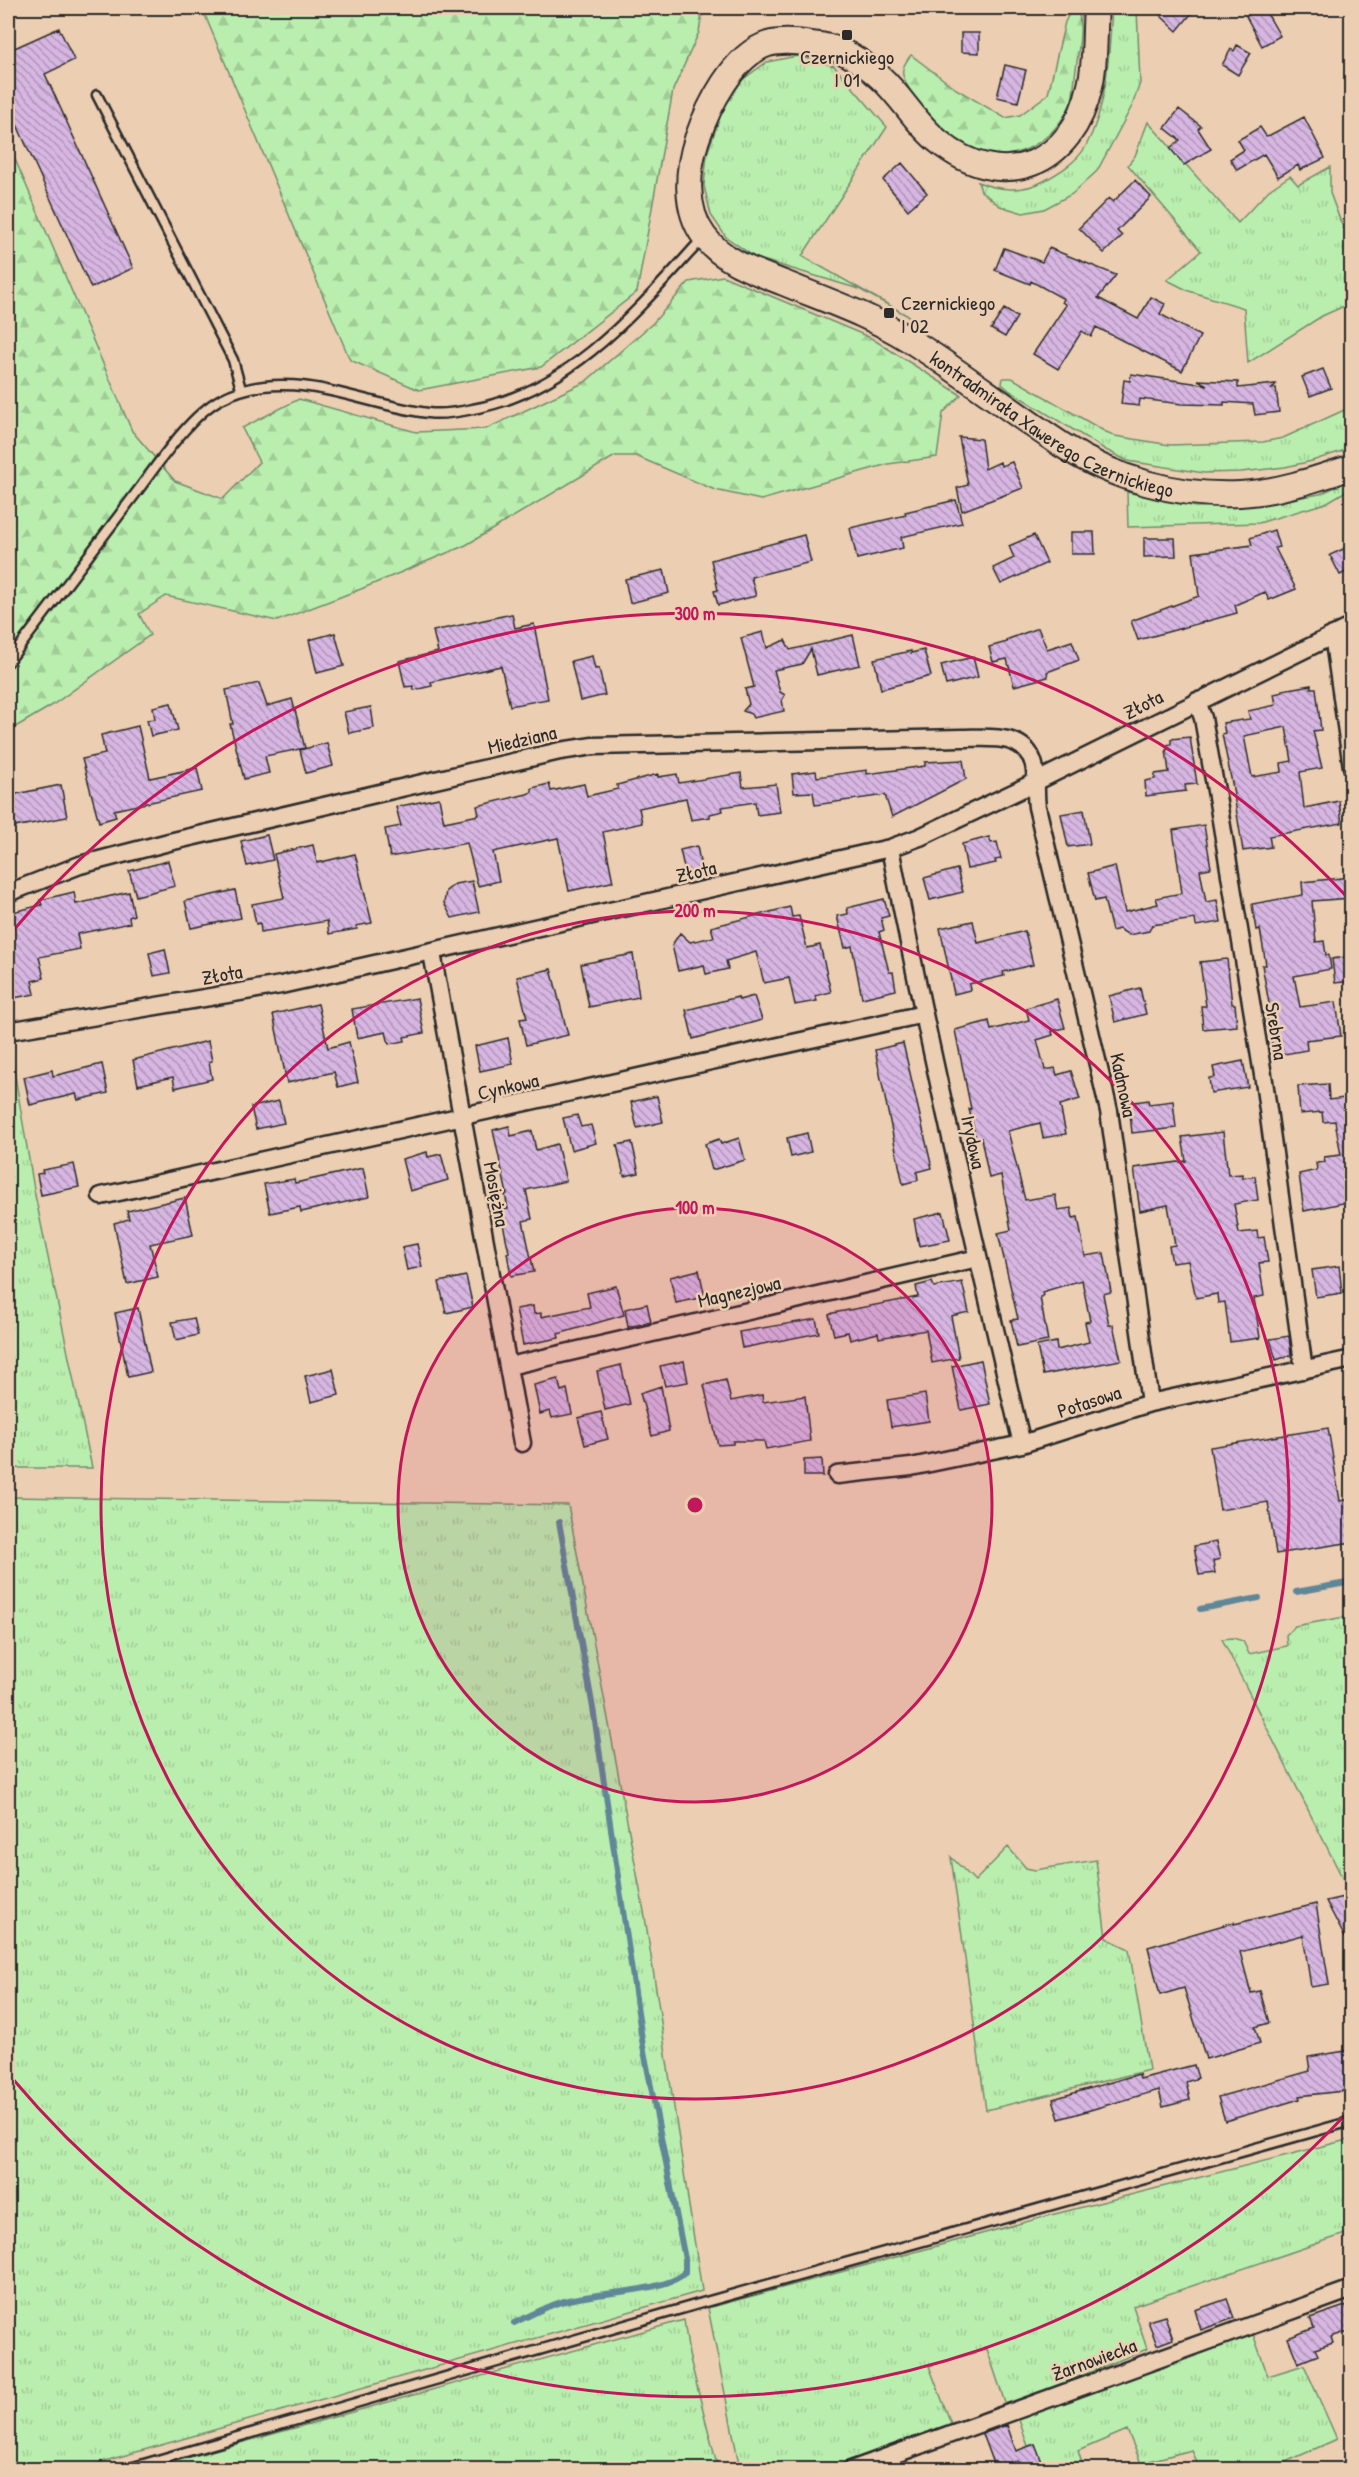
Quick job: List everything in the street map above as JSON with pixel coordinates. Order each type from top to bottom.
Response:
[{"type":"street","name":"kontradmirała Xawerego Czernickiego","points":[[1096,8],[1090,85],[1079,120],[1054,150],[1039,162],[1020,168],[992,168],[966,159],[937,141],[880,77],[837,48],[795,41],[767,44],[747,58],[724,82],[705,115],[693,150],[689,184],[693,214],[704,237],[732,260],[745,267],[863,315],[908,339],[1083,459],[1123,476],[1157,486],[1198,493],[1242,494],[1309,482],[1352,467]]},
{"type":"street","name":"Złota","points":[[8,1031],[271,987],[890,848],[920,837],[1352,626]]},
{"type":"street","points":[[1333,635],[1352,767]]},
{"type":"street","name":"Srebrna","points":[[1197,701],[1203,718],[1216,791],[1264,1081],[1304,1370]]},
{"type":"street","name":"Miedziana","points":[[8,893],[80,866],[170,842],[560,751],[593,746],[998,738],[1014,741],[1025,747],[1034,763],[1036,780]]},
{"type":"street","name":"Kadmowa","points":[[1036,780],[1037,807],[1109,1111],[1150,1403]]},
{"type":"street","name":"Irydowa","points":[[890,848],[978,1258],[1023,1444]]},
{"type":"street","name":"Mosiężna","points":[[432,952],[460,1118],[522,1443]]},
{"type":"street","name":"Cynkowa","points":[[101,1196],[924,1014]]},
{"type":"street","name":"Magnezjowa","points":[[509,1366],[978,1258]]},
{"type":"street","name":"Potasowa","points":[[837,1474],[911,1467],[1023,1444],[1150,1403],[1352,1359]]},
{"type":"street","name":"Żarnowiecka","points":[[851,2469],[1352,2289]]},
{"type":"lane","points":[[97,95],[233,360],[241,389]]},
{"type":"lane","points":[[8,662],[172,446],[218,400],[241,389],[274,384],[342,393],[429,413],[463,411],[501,404],[534,390],[575,364],[628,320],[704,237]]},
{"type":"lane","points":[[123,2469],[695,2305],[1352,2121]]},
{"type":"green space","points":[[202,8],[703,8],[699,32],[673,90],[637,292],[541,367],[419,390],[350,360]]},
{"type":"green space","points":[[1072,8],[1078,8],[1080,33],[1072,100],[1056,128],[1034,146],[1008,154],[994,155],[979,152],[958,140],[934,120],[907,85],[903,70],[911,55],[956,89],[1005,118],[1020,115],[1048,94],[1065,22]]},
{"type":"green space","points":[[1112,8],[1137,8],[1140,83],[1132,106],[1097,171],[1072,194],[1044,209],[1023,213],[1000,206],[981,191],[978,182],[1011,189],[1036,185],[1068,166],[1086,146],[1103,96]]},
{"type":"green space","points":[[797,56],[834,66],[887,127],[802,256],[910,317],[859,289],[756,258],[726,237],[711,215],[704,186],[707,154],[722,111],[742,80],[767,62]]},
{"type":"green space","points":[[1148,122],[1238,223],[1269,190],[1290,176],[1298,185],[1330,167],[1330,193],[1343,228],[1351,226],[1351,303],[1322,316],[1248,363],[1244,308],[1189,291],[1167,280],[1201,251],[1128,165],[1135,156]]},
{"type":"green space","points":[[8,143],[132,431],[175,481],[223,499],[259,462],[242,428],[299,399],[416,432],[486,429],[585,382],[653,323],[689,282],[723,276],[871,338],[961,395],[943,413],[937,457],[888,464],[761,500],[715,490],[636,456],[615,456],[466,545],[277,621],[166,596],[139,614],[150,635],[51,706],[12,729],[8,726]]},
{"type":"green space","points":[[1003,378],[1012,378],[1115,436],[1170,445],[1263,442],[1283,438],[1351,407],[1351,448],[1285,467],[1241,472],[1204,473],[1128,461],[1010,391],[1002,384]]},
{"type":"green space","points":[[1351,480],[1351,488],[1326,503],[1259,523],[1128,527],[1127,492],[1196,507],[1251,506],[1320,494]]},
{"type":"green space","points":[[8,1058],[12,1058],[35,1195],[92,1468],[8,1468]]},
{"type":"green space","points":[[8,1497],[568,1505],[645,1917],[702,2291],[77,2469],[8,2469]]},
{"type":"green space","points":[[1351,1616],[1352,1884],[1346,1885],[1222,1639],[1233,1638],[1243,1641],[1249,1654],[1287,1646],[1286,1635],[1295,1626]]},
{"type":"green space","points":[[1008,1847],[1026,1868],[1035,1870],[1096,1860],[1106,1938],[1129,1949],[1149,2070],[986,2110],[951,1857],[975,1881]]},
{"type":"green space","points":[[1351,2139],[1351,2232],[1133,2306],[1147,2349],[1006,2406],[987,2349],[929,2366],[952,2426],[835,2469],[740,2469],[708,2308],[1055,2214]]},
{"type":"green space","points":[[684,2320],[689,2355],[718,2469],[147,2469]]},
{"type":"green space","points":[[1252,2331],[1268,2376],[1304,2365],[1337,2439],[1270,2469],[1200,2470],[1192,2450],[1141,2463],[1127,2430],[1078,2451],[1084,2469],[1037,2469],[1035,2465],[1042,2462],[1035,2444],[1028,2446],[1017,2414]]},
{"type":"building","points":[[1169,8],[1196,8],[1177,31],[1161,16]]},
{"type":"building","points":[[1264,8],[1280,36],[1262,46],[1246,16]]},
{"type":"building","points":[[59,28],[74,60],[45,74],[133,268],[91,288],[8,105],[8,70],[14,67],[8,51]]},
{"type":"building","points":[[961,33],[979,33],[979,53],[961,52]]},
{"type":"building","points":[[1237,45],[1251,53],[1238,75],[1222,65],[1231,49],[1234,51]]},
{"type":"building","points":[[1005,65],[1026,70],[1018,102],[997,97]]},
{"type":"building","points":[[1179,109],[1201,126],[1198,129],[1211,149],[1184,165],[1170,148],[1180,140],[1165,128]]},
{"type":"building","points":[[1304,117],[1325,158],[1300,170],[1298,165],[1278,177],[1264,154],[1237,170],[1230,159],[1244,150],[1238,140],[1260,127],[1266,136],[1270,135]]},
{"type":"building","points":[[902,163],[927,193],[908,210],[883,180]]},
{"type":"building","points":[[1135,180],[1151,197],[1117,231],[1122,236],[1104,253],[1079,228],[1109,198],[1113,202]]},
{"type":"building","points":[[1004,248],[1042,262],[1049,248],[1116,275],[1098,298],[1138,319],[1151,297],[1165,304],[1160,314],[1200,336],[1182,371],[1096,327],[1091,337],[1082,331],[1058,369],[1033,354],[1066,305],[1062,302],[1064,299],[1031,281],[1030,284],[995,270]]},
{"type":"building","points":[[1004,309],[1017,317],[1005,337],[991,329]]},
{"type":"building","points":[[1323,369],[1331,388],[1310,396],[1302,377]]},
{"type":"building","points":[[1131,374],[1207,385],[1198,380],[1238,382],[1238,388],[1276,384],[1272,389],[1276,388],[1279,412],[1255,415],[1253,404],[1224,402],[1224,405],[1182,404],[1140,399],[1139,406],[1121,404],[1124,380],[1130,381]]},
{"type":"building","points":[[959,437],[981,439],[985,469],[1000,462],[1001,466],[1012,462],[1023,488],[962,511],[957,488],[968,485]]},
{"type":"building","points":[[956,500],[962,523],[901,537],[903,548],[857,559],[850,528]]},
{"type":"building","points":[[1274,530],[1279,547],[1275,548],[1296,589],[1269,600],[1265,592],[1235,605],[1237,613],[1138,640],[1131,621],[1199,596],[1193,553],[1252,545],[1250,538]]},
{"type":"building","points":[[1071,532],[1094,532],[1095,554],[1071,554]]},
{"type":"building","points":[[804,535],[811,562],[751,577],[756,596],[718,605],[714,591],[718,590],[711,560]]},
{"type":"building","points":[[1034,535],[1047,563],[1001,584],[993,568],[1014,558],[1009,546]]},
{"type":"building","points":[[1144,538],[1175,538],[1176,556],[1144,557]]},
{"type":"building","points":[[1352,545],[1352,569],[1340,575],[1330,555]]},
{"type":"building","points":[[664,570],[669,593],[630,603],[625,579]]},
{"type":"building","points":[[512,614],[515,628],[534,624],[548,699],[510,706],[501,666],[431,682],[432,686],[414,690],[413,686],[405,687],[399,661],[438,652],[433,631]]},
{"type":"building","points":[[1038,628],[1047,649],[1072,641],[1079,660],[1047,672],[1048,677],[1014,686],[1007,659],[993,662],[989,647],[1007,642],[1006,640]]},
{"type":"building","points":[[763,632],[767,648],[785,640],[790,650],[853,635],[860,665],[817,675],[811,649],[802,664],[774,670],[780,692],[785,695],[782,700],[784,711],[753,718],[751,714],[743,711],[749,704],[745,689],[754,687],[741,638]]},
{"type":"building","points":[[335,633],[344,666],[317,673],[309,640]]},
{"type":"building","points":[[924,650],[931,676],[881,689],[874,659]]},
{"type":"building","points":[[592,656],[595,669],[599,668],[605,695],[580,701],[571,661]]},
{"type":"building","points":[[973,657],[978,677],[946,685],[941,665]]},
{"type":"building","points":[[259,683],[267,706],[292,699],[305,748],[265,756],[269,773],[244,779],[230,724],[233,724],[226,690]]},
{"type":"building","points":[[1311,685],[1311,688],[1316,688],[1321,730],[1313,731],[1322,768],[1300,772],[1304,808],[1339,801],[1342,823],[1269,836],[1271,847],[1243,851],[1222,734],[1225,733],[1223,723],[1250,719],[1248,711],[1276,705],[1274,694],[1283,692],[1282,690]],"holes":[[[1286,727],[1292,761],[1281,763],[1282,772],[1252,777],[1244,736]]]},
{"type":"building","points":[[171,703],[178,730],[151,736],[147,720],[155,719],[153,707]]},
{"type":"building","points":[[371,707],[374,728],[349,733],[344,712]]},
{"type":"building","points":[[138,726],[150,778],[197,768],[202,791],[114,810],[116,817],[99,822],[82,759],[105,754],[101,735]]},
{"type":"building","points":[[1190,737],[1197,784],[1185,785],[1186,791],[1146,796],[1145,781],[1155,779],[1155,774],[1169,772],[1166,750],[1167,745],[1171,744],[1171,739]]},
{"type":"building","points":[[327,743],[333,766],[306,773],[300,750]]},
{"type":"building","points":[[963,760],[966,779],[892,817],[885,795],[815,805],[813,792],[794,793],[792,774],[816,771],[817,777],[867,770],[867,774],[925,766],[925,762]]},
{"type":"building","points":[[741,773],[743,787],[776,784],[780,812],[757,815],[755,802],[722,807],[723,811],[710,814],[710,817],[691,820],[686,798],[639,808],[642,823],[603,832],[613,882],[569,891],[558,838],[493,852],[499,881],[478,886],[467,843],[390,857],[385,829],[401,826],[396,807],[439,798],[444,822],[479,815],[477,806],[527,794],[532,792],[532,788],[549,784],[551,791],[584,784],[587,796],[618,789],[617,785],[658,774],[658,777],[677,774],[679,783]]},
{"type":"building","points":[[61,785],[67,817],[14,827],[13,821],[8,822],[8,798],[11,795]]},
{"type":"building","points":[[1084,810],[1090,844],[1068,847],[1061,814]]},
{"type":"building","points":[[1204,825],[1211,868],[1200,870],[1206,902],[1217,900],[1221,922],[1196,926],[1195,919],[1152,925],[1149,931],[1129,935],[1119,929],[1112,931],[1104,899],[1095,901],[1088,873],[1115,866],[1125,912],[1158,904],[1156,898],[1182,893],[1173,830]]},
{"type":"building","points":[[267,835],[273,860],[247,866],[241,841]]},
{"type":"building","points":[[989,837],[991,843],[997,842],[1001,859],[995,860],[996,863],[967,869],[962,844]]},
{"type":"building","points":[[313,845],[317,863],[355,854],[372,923],[356,926],[357,929],[329,934],[327,921],[261,932],[260,923],[256,924],[252,904],[284,898],[274,854]]},
{"type":"building","points":[[697,846],[702,873],[686,876],[680,850]]},
{"type":"building","points":[[168,861],[175,886],[136,896],[129,871]]},
{"type":"building","points":[[957,869],[963,892],[930,900],[924,878]]},
{"type":"building","points":[[1352,877],[1352,898],[1312,901],[1316,942],[1324,941],[1331,969],[1294,976],[1300,1007],[1336,1002],[1341,1036],[1306,1040],[1307,1050],[1274,1056],[1267,1014],[1271,1014],[1262,965],[1266,965],[1260,929],[1256,930],[1252,904],[1303,895],[1302,882]]},
{"type":"building","points":[[472,881],[479,912],[452,918],[444,903],[446,891],[455,884]]},
{"type":"building","points":[[235,890],[241,918],[191,928],[185,901]]},
{"type":"building","points":[[74,892],[76,904],[129,892],[134,915],[129,917],[130,923],[77,934],[80,949],[39,957],[44,978],[32,981],[35,994],[8,999],[8,913],[42,905],[40,900]]},
{"type":"building","points":[[884,899],[889,916],[881,918],[884,930],[879,932],[889,972],[893,972],[896,990],[862,998],[852,946],[845,948],[837,916],[848,914],[847,908]]},
{"type":"building","points":[[790,907],[792,917],[799,916],[807,948],[820,945],[831,992],[815,996],[817,1001],[795,1005],[789,978],[764,983],[756,952],[726,961],[728,969],[706,974],[704,965],[678,971],[672,945],[680,933],[690,942],[714,937],[711,927]]},
{"type":"building","points":[[973,921],[978,943],[1025,931],[1033,965],[1003,972],[1004,976],[969,984],[970,990],[954,994],[940,928]]},
{"type":"building","points":[[165,949],[170,973],[154,976],[149,953]]},
{"type":"building","points":[[633,954],[639,997],[589,1007],[581,964]]},
{"type":"building","points":[[1352,956],[1352,981],[1335,983],[1332,959]]},
{"type":"building","points":[[1227,959],[1237,1026],[1203,1029],[1201,1006],[1206,1006],[1200,962]]},
{"type":"building","points":[[551,969],[568,1035],[526,1045],[520,1019],[527,1018],[517,977]]},
{"type":"building","points":[[1140,988],[1146,1014],[1115,1022],[1109,996]]},
{"type":"building","points":[[754,996],[762,1020],[693,1039],[686,1010],[738,997],[739,1000]]},
{"type":"building","points":[[417,998],[424,1033],[404,1037],[405,1041],[389,1044],[386,1032],[357,1038],[352,1009]]},
{"type":"building","points":[[1057,999],[1065,1028],[1052,1031],[1053,1035],[1037,1040],[1045,1070],[1055,1068],[1057,1075],[1071,1071],[1080,1099],[1060,1105],[1066,1134],[1043,1138],[1040,1123],[1008,1131],[1025,1200],[1055,1195],[1058,1210],[1071,1208],[1073,1218],[1078,1217],[1085,1256],[1104,1253],[1111,1292],[1103,1294],[1109,1325],[1113,1325],[1121,1360],[1043,1375],[1037,1346],[1056,1342],[1057,1350],[1089,1342],[1085,1322],[1090,1321],[1082,1280],[1042,1292],[1043,1296],[1040,1297],[1048,1341],[1017,1347],[1011,1320],[1018,1319],[998,1233],[1011,1230],[1001,1175],[989,1178],[981,1138],[976,1139],[955,1030],[989,1021],[991,1030],[1029,1020],[1026,1008]]},
{"type":"building","points":[[318,1004],[328,1048],[349,1042],[358,1082],[338,1087],[334,1072],[287,1083],[273,1014]]},
{"type":"building","points":[[508,1038],[513,1064],[480,1071],[475,1046]]},
{"type":"building","points":[[208,1041],[212,1061],[209,1062],[212,1079],[175,1088],[173,1077],[138,1085],[133,1060]]},
{"type":"building","points":[[903,1043],[932,1168],[917,1172],[918,1180],[903,1184],[875,1050]]},
{"type":"building","points":[[1243,1061],[1248,1087],[1211,1093],[1209,1078],[1215,1077],[1213,1067]]},
{"type":"building","points":[[102,1064],[108,1093],[78,1100],[76,1094],[30,1105],[24,1077],[52,1070],[53,1076]]},
{"type":"building","points":[[1328,1084],[1329,1100],[1352,1097],[1352,1188],[1346,1189],[1348,1202],[1304,1211],[1299,1174],[1317,1170],[1316,1163],[1325,1162],[1324,1157],[1341,1155],[1335,1121],[1323,1122],[1322,1112],[1300,1114],[1298,1086]]},
{"type":"building","points":[[657,1096],[663,1122],[637,1128],[631,1102]]},
{"type":"building","points":[[1148,1100],[1149,1104],[1173,1101],[1176,1128],[1132,1133],[1129,1103]]},
{"type":"building","points":[[279,1101],[284,1123],[256,1129],[251,1107]]},
{"type":"building","points":[[577,1115],[581,1127],[591,1125],[596,1143],[571,1150],[563,1118]]},
{"type":"building","points":[[509,1126],[511,1136],[532,1131],[536,1150],[557,1144],[566,1181],[526,1190],[532,1219],[523,1221],[534,1272],[511,1276],[507,1253],[509,1252],[500,1210],[508,1209],[505,1194],[507,1194],[493,1130]]},
{"type":"building","points":[[1223,1132],[1228,1175],[1243,1174],[1243,1178],[1255,1176],[1258,1200],[1234,1204],[1239,1233],[1257,1231],[1258,1238],[1264,1237],[1268,1262],[1259,1263],[1264,1296],[1254,1298],[1260,1338],[1230,1342],[1225,1302],[1218,1303],[1217,1294],[1196,1298],[1188,1261],[1172,1263],[1169,1246],[1175,1245],[1168,1205],[1140,1211],[1134,1168],[1186,1161],[1182,1137]]},
{"type":"building","points":[[807,1133],[811,1152],[791,1157],[787,1138]]},
{"type":"building","points":[[739,1138],[745,1160],[712,1170],[705,1144],[719,1139],[721,1144]]},
{"type":"building","points":[[632,1142],[639,1173],[624,1176],[617,1145]]},
{"type":"building","points":[[427,1152],[428,1157],[441,1154],[448,1180],[410,1191],[402,1159]]},
{"type":"building","points":[[74,1164],[79,1187],[41,1195],[37,1174],[43,1173],[42,1170]]},
{"type":"building","points":[[363,1168],[369,1197],[301,1212],[300,1207],[270,1213],[264,1184],[294,1179],[295,1183]]},
{"type":"building","points":[[185,1198],[193,1235],[150,1244],[158,1277],[127,1284],[114,1223],[129,1219],[127,1211]]},
{"type":"building","points":[[943,1212],[950,1240],[919,1246],[914,1219]]},
{"type":"building","points":[[417,1244],[422,1267],[407,1270],[402,1247]]},
{"type":"building","points":[[1339,1266],[1342,1293],[1316,1297],[1312,1270]]},
{"type":"building","points":[[699,1270],[705,1297],[676,1303],[670,1277]]},
{"type":"building","points":[[466,1276],[473,1307],[446,1313],[439,1282]]},
{"type":"building","points":[[932,1282],[934,1287],[962,1282],[969,1312],[951,1316],[959,1358],[932,1363],[926,1330],[879,1338],[878,1333],[850,1340],[848,1332],[834,1335],[829,1315],[918,1297],[916,1286]]},
{"type":"building","points":[[616,1286],[624,1315],[558,1334],[559,1338],[523,1345],[516,1309],[533,1306],[534,1314],[541,1313],[541,1317],[590,1307],[587,1293]]},
{"type":"building","points":[[647,1304],[651,1322],[628,1327],[625,1309]]},
{"type":"building","points":[[138,1308],[151,1372],[128,1377],[115,1313]]},
{"type":"building","points":[[194,1318],[198,1335],[176,1340],[172,1322]]},
{"type":"building","points":[[816,1319],[819,1333],[742,1348],[739,1332]]},
{"type":"building","points":[[1289,1336],[1291,1355],[1276,1360],[1270,1339]]},
{"type":"building","points":[[981,1360],[990,1404],[961,1410],[952,1366]]},
{"type":"building","points":[[684,1361],[688,1382],[665,1386],[660,1366]]},
{"type":"building","points":[[621,1365],[630,1404],[605,1410],[597,1371]]},
{"type":"building","points":[[333,1369],[339,1395],[311,1402],[305,1376]]},
{"type":"building","points":[[558,1379],[561,1391],[567,1389],[572,1414],[552,1418],[550,1411],[540,1414],[534,1385]]},
{"type":"building","points":[[726,1380],[731,1401],[762,1395],[763,1402],[805,1396],[810,1441],[766,1449],[764,1441],[733,1441],[733,1444],[718,1445],[704,1385]]},
{"type":"building","points":[[661,1386],[669,1431],[652,1436],[640,1393]]},
{"type":"building","points":[[925,1394],[929,1421],[891,1427],[887,1400]]},
{"type":"building","points":[[601,1412],[608,1439],[585,1445],[578,1418]]},
{"type":"building","points":[[1328,1428],[1340,1501],[1352,1499],[1352,1542],[1276,1554],[1268,1502],[1220,1510],[1210,1447]]},
{"type":"building","points":[[822,1459],[823,1476],[804,1476],[804,1460]]},
{"type":"building","points":[[1216,1542],[1220,1559],[1213,1561],[1215,1573],[1199,1575],[1194,1546]]},
{"type":"building","points":[[1352,1895],[1352,1951],[1326,1901]]},
{"type":"building","points":[[1316,1904],[1329,1984],[1311,1987],[1303,1935],[1240,1952],[1251,1993],[1260,1991],[1269,2023],[1255,2027],[1260,2043],[1206,2059],[1184,1988],[1160,1995],[1148,1947],[1234,1922],[1234,1924]]},
{"type":"building","points":[[1352,2050],[1352,2090],[1299,2096],[1300,2099],[1225,2121],[1218,2097],[1310,2071],[1308,2057]]},
{"type":"building","points":[[1194,2065],[1198,2078],[1186,2082],[1190,2100],[1163,2107],[1159,2090],[1059,2119],[1053,2099],[1139,2074],[1140,2079]]},
{"type":"building","points":[[1227,2299],[1234,2318],[1201,2330],[1195,2310]]},
{"type":"building","points":[[1348,2305],[1352,2314],[1352,2330],[1331,2337],[1333,2343],[1315,2349],[1318,2355],[1298,2363],[1288,2338],[1314,2328],[1310,2318]]},
{"type":"building","points":[[1165,2316],[1173,2339],[1157,2345],[1148,2321]]},
{"type":"building","points":[[1007,2425],[1016,2451],[1035,2444],[1042,2462],[1020,2469],[1017,2461],[995,2469],[982,2434]]},
{"type":"waterway","points":[[514,2323],[561,2302],[661,2285],[685,2273],[685,2259],[643,2046],[593,1708],[559,1522]]},
{"type":"waterway","points":[[1296,1592],[1352,1582]]},
{"type":"waterway","points":[[1200,1609],[1259,1598]]},
{"type":"place","name":"Czernickiego I 01","points":[[847,35]]},
{"type":"place","name":"Czernickiego I 02","points":[[889,313]]}]
